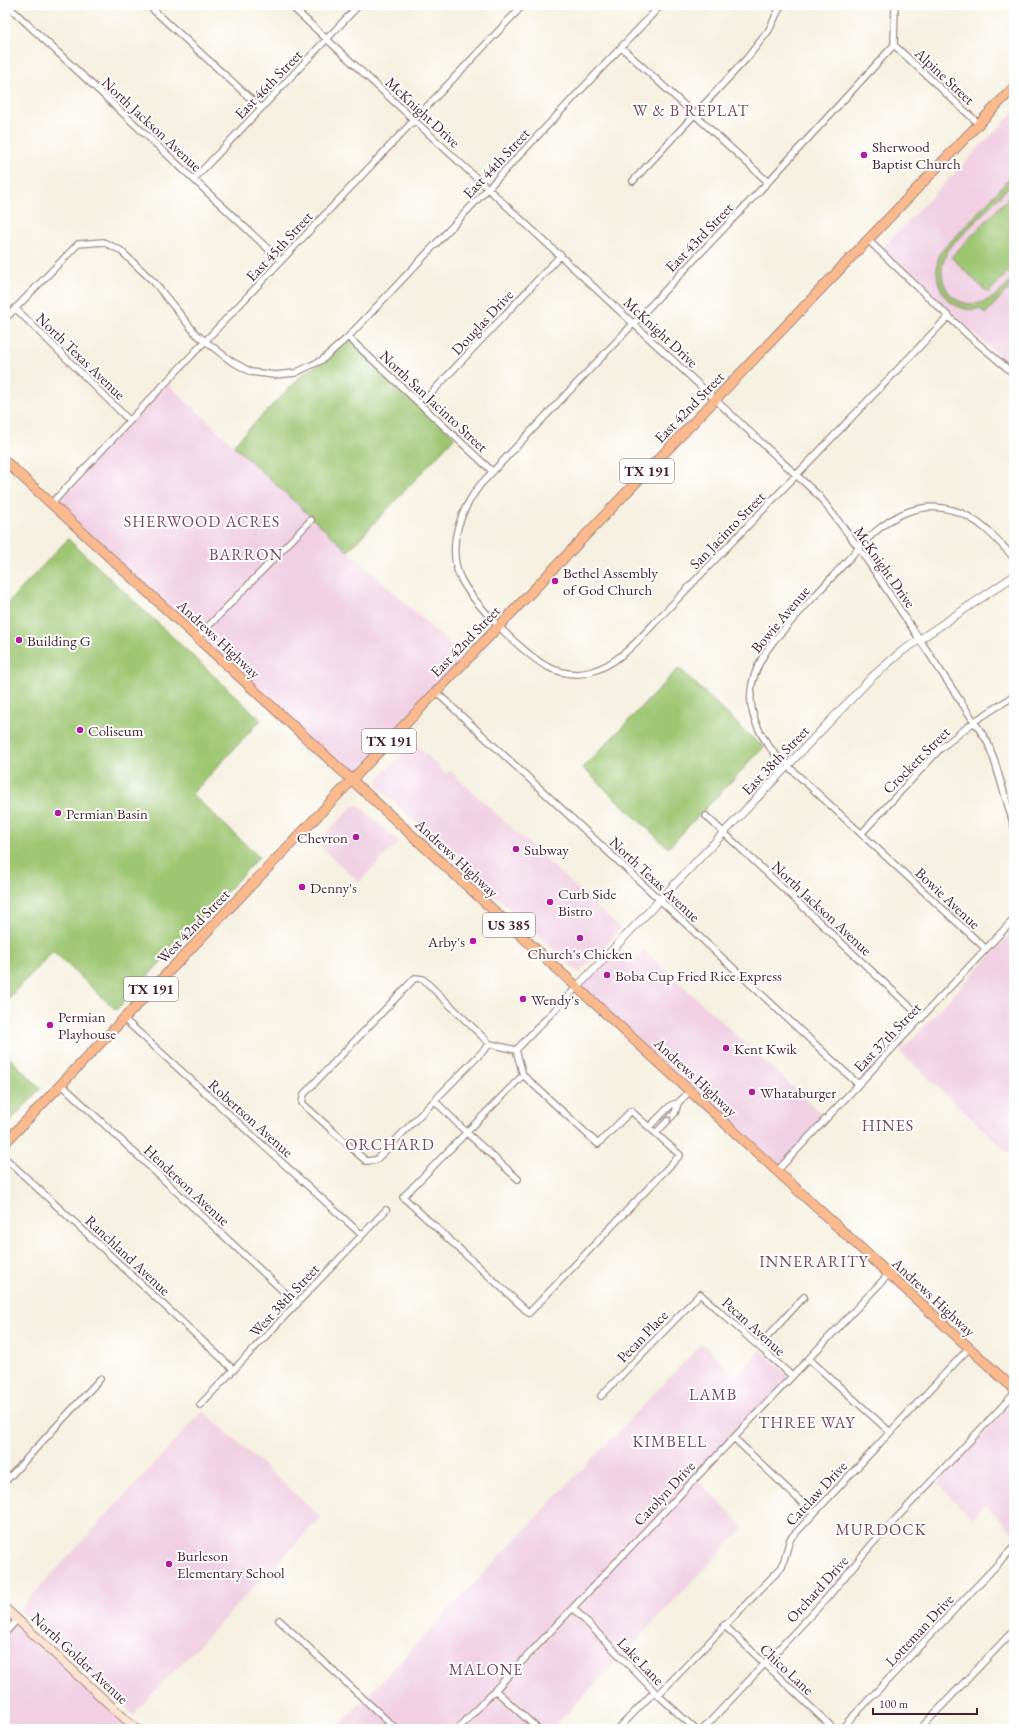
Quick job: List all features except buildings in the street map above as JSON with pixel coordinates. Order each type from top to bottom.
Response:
[{"type":"main road","name":"East 42nd Street","points":[[352,780],[1014,87]]},
{"type":"main road","name":"Andrews Highway","points":[[5,461],[1014,1389]]},
{"type":"main road","name":"West 42nd Street","points":[[5,1143],[352,780]]},
{"type":"main road","name":"North Golder Avenue","points":[[5,1608],[136,1729]]},
{"type":"street","name":"North Jackson Avenue","points":[[7,5],[281,261]]},
{"type":"street","points":[[148,5],[261,108]]},
{"type":"street","name":"McKnight Drive","points":[[290,5],[798,474],[819,496],[859,548],[988,741],[1014,826]]},
{"type":"street","name":"East 46th Street","points":[[194,179],[359,5]]},
{"type":"street","name":"East 45th Street","points":[[51,504],[523,5]]},
{"type":"street","name":"East 44th Street","points":[[348,337],[661,5]]},
{"type":"street","points":[[633,181],[747,58],[769,30],[781,5]]},
{"type":"street","points":[[894,45],[895,5]]},
{"type":"street","name":"Alpine Street","points":[[894,45],[979,124]]},
{"type":"street","name":"East 43rd Street","points":[[492,471],[768,182],[894,45]]},
{"type":"street","points":[[622,48],[768,182]]},
{"type":"street","points":[[868,240],[949,316],[1014,374]]},
{"type":"street","points":[[5,319],[78,244],[103,242],[120,250],[140,268],[164,294],[196,334],[241,368],[251,372],[275,375],[295,373],[322,360],[348,337]]},
{"type":"street","name":"Douglas Drive","points":[[420,405],[560,255]]},
{"type":"street","name":"North Texas Avenue","points":[[15,308],[130,421]]},
{"type":"street","name":"San Jacinto Street","points":[[499,626],[539,662],[558,671],[578,674],[588,673],[610,665],[628,650],[949,316]]},
{"type":"street","name":"North San Jacinto Street","points":[[348,337],[492,471],[471,496],[463,510],[456,532],[455,560],[460,578],[469,593],[499,626]]},
{"type":"street","name":"Bowie Avenue","points":[[986,949],[787,766],[768,745],[758,729],[752,713],[750,695],[755,671],[763,654],[772,643],[859,548],[884,525],[902,515],[919,509],[942,508],[953,510],[972,519],[985,529],[1014,558]]},
{"type":"street","points":[[197,638],[311,520]]},
{"type":"street","name":"East 38th Street","points":[[576,987],[872,677],[901,652],[1014,576]]},
{"type":"street","name":"North Texas Avenue","points":[[436,692],[858,1084]]},
{"type":"street","name":"Crockett Street","points":[[861,834],[940,748],[1014,696]]},
{"type":"street","name":"North Jackson Avenue","points":[[706,816],[922,1018]]},
{"type":"street","name":"East 37th Street","points":[[777,1171],[1014,919]]},
{"type":"street","points":[[490,1044],[376,1160],[366,1161],[302,1102],[304,1094],[415,978],[423,979],[490,1044],[516,1050]]},
{"type":"street","points":[[516,1050],[576,987]]},
{"type":"street","name":"Robertson Avenue","points":[[124,1019],[362,1235]]},
{"type":"street","points":[[516,1050],[523,1075],[598,1144],[631,1111],[680,1155],[529,1313],[403,1197],[523,1075]]},
{"type":"street","name":"Henderson Avenue","points":[[61,1084],[297,1304]]},
{"type":"street","points":[[656,1133],[674,1113],[678,1103],[690,1091]]},
{"type":"street","points":[[435,1101],[467,1133],[518,1179]]},
{"type":"street","points":[[649,1127],[672,1105],[678,1103]]},
{"type":"street","name":"Ranchland Avenue","points":[[5,1158],[234,1370]]},
{"type":"street","name":"West 38th Street","points":[[200,1405],[386,1210]]},
{"type":"street","name":"Carolyn Drive","points":[[458,1729],[889,1274]]},
{"type":"street","name":"Pecan Avenue","points":[[700,1294],[792,1376]]},
{"type":"street","name":"Pecan Place","points":[[601,1396],[700,1294]]},
{"type":"street","points":[[759,1346],[804,1297]]},
{"type":"street","name":"Catclaw Drive","points":[[618,1729],[782,1567],[790,1539],[969,1348]]},
{"type":"street","points":[[808,1359],[890,1432]]},
{"type":"street","points":[[5,1482],[100,1379]]},
{"type":"street","name":"Orchard Drive","points":[[703,1729],[827,1598],[872,1544],[1014,1394]]},
{"type":"street","points":[[734,1438],[813,1513]]},
{"type":"street","name":"Lotteman Drive","points":[[841,1729],[1014,1547]]},
{"type":"street","name":"Lake Lane","points":[[573,1608],[656,1693],[695,1729]]},
{"type":"street","points":[[5,1633],[18,1619]]},
{"type":"street","points":[[279,1620],[396,1729]]},
{"type":"street","name":"Chico Lane","points":[[724,1625],[834,1729]]},
{"type":"street","points":[[920,1729],[1014,1630]]},
{"type":"street","points":[[495,1690],[538,1729]]},
{"type":"shaded area","points":[[1014,112],[1014,370],[884,249],[886,244]]},
{"type":"shaded area","points":[[166,383],[467,660],[352,780],[51,504]]},
{"type":"shaded area","points":[[414,742],[446,774],[450,771],[621,929],[579,973],[378,787],[378,779]]},
{"type":"shaded area","points":[[358,805],[399,842],[359,882],[317,843],[353,806]]},
{"type":"shaded area","points":[[1014,930],[1014,1158],[900,1052]]},
{"type":"shaded area","points":[[613,949],[630,964],[644,950],[826,1118],[777,1171],[577,987]]},
{"type":"shaded area","points":[[702,1343],[736,1376],[761,1350],[789,1377],[694,1477],[744,1527],[552,1729],[336,1729]]},
{"type":"shaded area","points":[[1011,1405],[1014,1408],[1014,1533],[985,1505],[972,1519],[938,1483]]},
{"type":"shaded area","name":"Burleson Elementary School","points":[[203,1411],[321,1517],[138,1709],[135,1716],[19,1610]]},
{"type":"shaded area","points":[[5,1608],[135,1729],[5,1729]]},
{"type":"green space","points":[[1014,174],[1014,181],[949,249],[944,260],[942,271],[943,281],[948,291],[954,298],[963,303],[974,304],[994,297],[1014,276],[1014,283],[985,314],[980,309],[969,309],[958,306],[950,302],[940,288],[937,270],[940,253]]},
{"type":"green space","points":[[1014,192],[1014,266],[988,293],[951,257]]},
{"type":"green space","points":[[348,337],[455,437],[348,551],[233,445],[304,373],[324,361]]},
{"type":"green space","points":[[68,539],[261,720],[192,794],[259,857],[116,1010],[53,951],[5,1002],[5,606]]},
{"type":"green space","points":[[679,668],[750,736],[764,747],[668,848],[583,768]]},
{"type":"green space","points":[[5,1054],[41,1088],[5,1127]]},
{"type":"place","name":"Sherwood Baptist Church","points":[[864,155]]},
{"type":"place","name":"Bethel Assembly of God Church","points":[[555,581]]},
{"type":"place","name":"Building G","points":[[19,640]]},
{"type":"place","name":"Coliseum","points":[[80,730]]},
{"type":"place","name":"Permian Basin","points":[[58,813]]},
{"type":"place","name":"Chevron","points":[[356,837]]},
{"type":"place","name":"Subway","points":[[516,849]]},
{"type":"place","name":"Denny's","points":[[302,887]]},
{"type":"place","name":"Curb Side Bistro","points":[[550,902]]},
{"type":"place","name":"Church's Chicken","points":[[580,938]]},
{"type":"place","name":"Arby's","points":[[473,941]]},
{"type":"place","name":"Boba Cup Fried Rice Express","points":[[607,975]]},
{"type":"place","name":"Wendy's","points":[[523,999]]},
{"type":"place","name":"Permian Playhouse","points":[[50,1025]]},
{"type":"place","name":"Kent Kwik","points":[[726,1048]]},
{"type":"place","name":"Whataburger","points":[[752,1092]]},
{"type":"place","name":"Burleson Elementary School","points":[[169,1564]]},
{"type":"district","name":"W & B REPLAT","points":[[691,110]]},
{"type":"district","name":"SHERWOOD ACRES","points":[[202,521]]},
{"type":"district","name":"BARRON","points":[[246,554]]},
{"type":"district","name":"HINES","points":[[888,1125]]},
{"type":"district","name":"ORCHARD","points":[[390,1144]]},
{"type":"district","name":"INNERARITY","points":[[814,1261]]},
{"type":"district","name":"LAMB","points":[[713,1394]]},
{"type":"district","name":"THREE WAY","points":[[807,1422]]},
{"type":"district","name":"KIMBELL","points":[[670,1441]]},
{"type":"district","name":"MURDOCK","points":[[881,1529]]},
{"type":"district","name":"MALONE","points":[[486,1669]]}]
